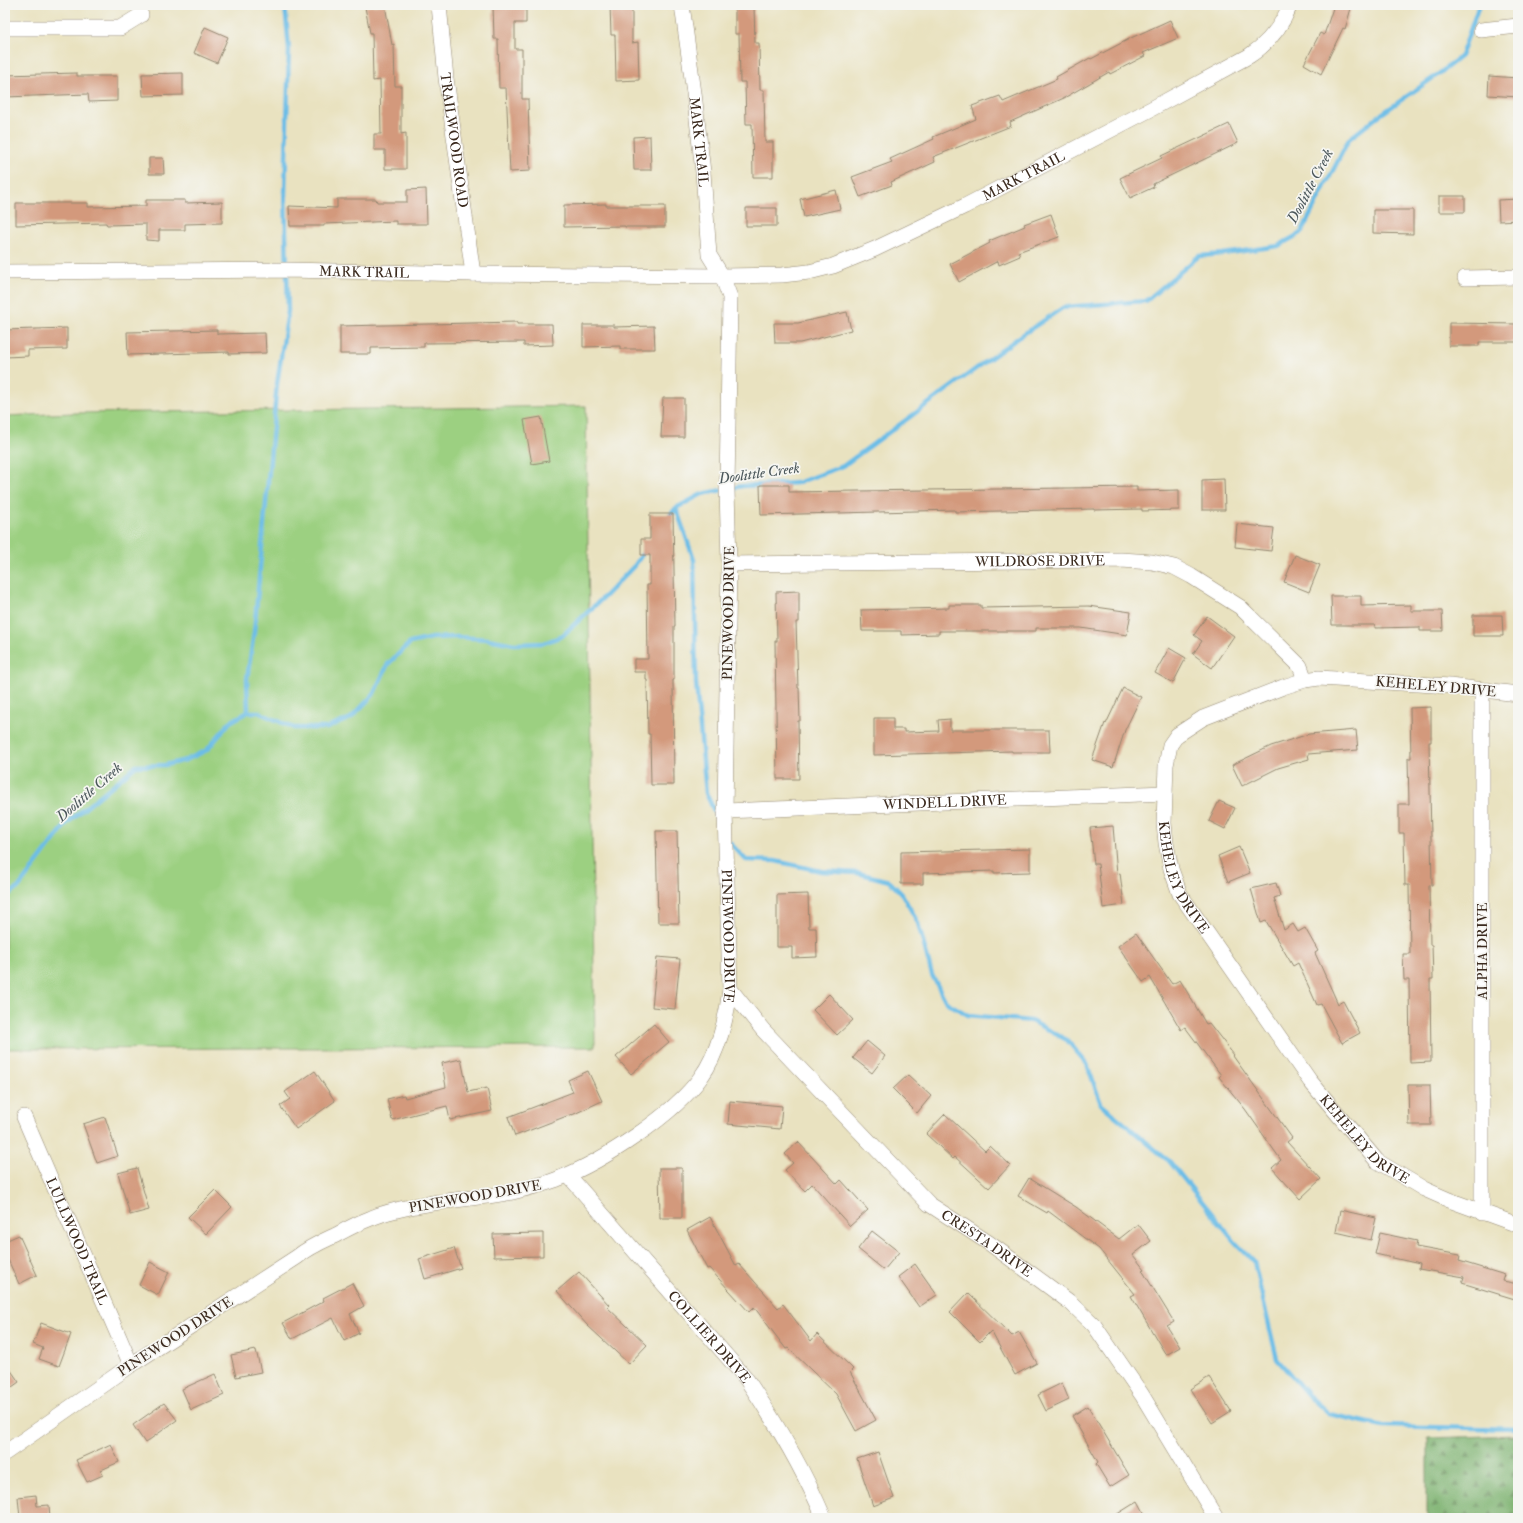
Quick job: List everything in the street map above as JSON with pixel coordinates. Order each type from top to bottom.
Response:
[{"type":"street","name":"TRAILWOOD ROAD","points":[[439,5],[446,78],[473,274]]},
{"type":"street","name":"MARK TRAIL","points":[[682,5],[703,172],[709,255],[722,276]]},
{"type":"street","name":"MARK TRAIL","points":[[5,272],[287,270],[473,274],[722,276],[782,275],[809,272],[833,266],[875,249],[972,202],[1151,110],[1249,56],[1262,47],[1282,22],[1290,5]]},
{"type":"street","points":[[5,28],[120,28],[141,15]]},
{"type":"street","points":[[1481,30],[1518,26]]},
{"type":"street","name":"PINEWOOD DRIVE","points":[[5,1453],[130,1365],[297,1257],[308,1248],[369,1218],[384,1213],[428,1204],[509,1193],[568,1175],[585,1167],[637,1135],[679,1102],[693,1088],[702,1076],[715,1053],[729,999],[730,989],[725,811],[729,564],[727,489],[730,297],[722,276]]},
{"type":"street","points":[[1466,278],[1518,278]]},
{"type":"street","name":"WILDROSE DRIVE","points":[[729,564],[1120,560],[1152,562],[1174,567],[1240,607],[1300,666],[1305,680]]},
{"type":"street","name":"KEHELEY DRIVE","points":[[1518,694],[1450,686],[1352,679],[1319,678],[1305,680],[1204,718],[1178,736],[1170,745],[1166,765],[1164,823],[1171,869],[1180,894],[1310,1081],[1376,1161],[1424,1188],[1482,1213],[1518,1225]]},
{"type":"street","name":"ALPHA DRIVE","points":[[1482,690],[1482,1213]]},
{"type":"street","name":"WINDELL DRIVE","points":[[725,811],[1165,793]]},
{"type":"street","name":"CRESTA DRIVE","points":[[730,989],[763,1030],[929,1204],[989,1243],[1044,1283],[1071,1304],[1094,1325],[1142,1394],[1216,1518]]},
{"type":"street","name":"LULLWOOD TRAIL","points":[[24,1117],[130,1365]]},
{"type":"street","name":"COLLIER DRIVE","points":[[568,1175],[745,1377],[770,1413],[802,1472],[824,1518]]},
{"type":"green space","points":[[586,406],[595,1047],[5,1049],[5,416],[74,413]]},
{"type":"green space","points":[[1518,1435],[1518,1518],[1427,1518],[1427,1438]]},
{"type":"building","points":[[385,5],[392,45],[394,44],[395,86],[401,86],[401,134],[406,133],[406,169],[385,169],[385,150],[374,150],[374,134],[381,134],[380,80],[373,81],[372,33],[370,33],[365,7]]},
{"type":"building","points":[[493,5],[526,5],[526,23],[515,23],[515,49],[522,49],[522,99],[528,99],[530,171],[510,172],[506,88],[499,88],[498,39],[494,39]]},
{"type":"building","points":[[610,5],[632,5],[632,43],[638,42],[639,80],[616,81],[615,35],[611,35]]},
{"type":"building","points":[[1334,5],[1352,5],[1345,29],[1343,28],[1321,74],[1304,64],[1320,33],[1324,35]]},
{"type":"building","points":[[735,6],[754,6],[755,43],[759,43],[760,90],[764,90],[765,142],[773,142],[773,177],[753,177],[752,124],[746,124],[745,82],[740,82],[739,34],[735,34]]},
{"type":"building","points":[[1170,20],[1178,38],[1143,53],[1145,56],[1110,74],[1109,72],[1064,98],[1010,122],[1011,126],[933,157],[935,162],[891,182],[892,185],[860,197],[852,177],[892,162],[890,159],[934,139],[933,137],[976,119],[972,106],[1000,96],[1003,102],[1057,79],[1056,77],[1090,58],[1091,59]]},
{"type":"building","points":[[205,27],[228,37],[217,63],[194,53]]},
{"type":"building","points":[[77,73],[77,76],[117,76],[117,101],[89,102],[88,94],[5,97],[5,75]]},
{"type":"building","points":[[183,73],[183,95],[143,96],[142,74]]},
{"type":"building","points":[[1489,76],[1518,78],[1518,97],[1488,95]]},
{"type":"building","points":[[1229,124],[1238,143],[1153,184],[1154,187],[1130,198],[1120,178],[1162,158],[1161,156]]},
{"type":"building","points":[[650,136],[651,170],[634,170],[633,137]]},
{"type":"building","points":[[149,158],[163,158],[164,174],[149,174]]},
{"type":"building","points":[[426,189],[427,224],[396,224],[396,221],[324,224],[324,226],[290,226],[289,206],[337,208],[337,199],[376,199],[377,202],[407,202],[407,190]]},
{"type":"building","points":[[836,190],[840,209],[804,217],[800,199]]},
{"type":"building","points":[[1439,196],[1465,196],[1465,212],[1439,212]]},
{"type":"building","points":[[1518,199],[1518,220],[1499,221],[1498,200]]},
{"type":"building","points":[[146,200],[185,200],[185,203],[222,202],[222,223],[185,224],[185,230],[159,230],[159,241],[146,240],[146,224],[107,225],[106,223],[16,225],[16,203],[88,203],[88,207],[146,206]]},
{"type":"building","points":[[606,204],[606,206],[665,206],[665,227],[564,227],[564,205]]},
{"type":"building","points":[[746,208],[777,208],[777,226],[746,226]]},
{"type":"building","points":[[1373,210],[1413,210],[1413,234],[1373,233]]},
{"type":"building","points":[[1051,214],[1059,237],[1018,252],[1020,256],[999,265],[998,261],[959,282],[950,264],[990,243],[989,241],[1025,226],[1024,224]]},
{"type":"building","points":[[847,312],[851,330],[800,343],[775,343],[774,323],[798,323]]},
{"type":"building","points":[[517,322],[517,324],[552,324],[553,345],[524,346],[524,342],[424,343],[424,347],[371,348],[371,354],[340,354],[340,326]]},
{"type":"building","points":[[1449,323],[1518,324],[1518,342],[1479,342],[1479,346],[1449,346]]},
{"type":"building","points":[[583,325],[614,325],[614,327],[654,326],[655,349],[620,349],[620,346],[583,347]]},
{"type":"building","points":[[67,328],[67,349],[28,350],[28,356],[5,357],[5,330]]},
{"type":"building","points":[[217,330],[217,334],[265,333],[266,353],[229,354],[229,352],[128,355],[127,332]]},
{"type":"building","points":[[663,398],[684,398],[684,437],[661,437]]},
{"type":"building","points":[[541,417],[549,461],[532,464],[524,420]]},
{"type":"building","points":[[1224,479],[1225,510],[1202,510],[1202,480]]},
{"type":"building","points":[[760,485],[789,485],[789,492],[1137,487],[1137,491],[1179,490],[1179,510],[1142,511],[1142,509],[1094,509],[955,512],[955,510],[761,515]]},
{"type":"building","points":[[650,514],[673,514],[675,626],[673,680],[674,785],[651,785],[650,734],[648,734],[646,672],[634,672],[634,659],[648,659],[647,585],[650,585],[650,555],[641,555],[641,539],[650,539]]},
{"type":"building","points":[[1237,524],[1274,528],[1271,551],[1235,547]]},
{"type":"building","points":[[1295,555],[1320,565],[1309,592],[1284,582]]},
{"type":"building","points":[[799,591],[799,622],[796,622],[800,721],[798,721],[799,779],[777,779],[775,641],[777,641],[776,592]]},
{"type":"building","points":[[1331,596],[1361,596],[1361,606],[1411,605],[1411,611],[1442,611],[1443,631],[1420,631],[1420,627],[1375,628],[1375,625],[1332,625]]},
{"type":"building","points":[[949,605],[981,605],[981,608],[1089,606],[1131,612],[1127,635],[1081,628],[1036,628],[1036,631],[939,631],[939,634],[901,635],[901,631],[862,631],[861,610],[949,608]]},
{"type":"building","points":[[1473,615],[1502,615],[1503,636],[1473,636]]},
{"type":"building","points":[[1207,616],[1234,636],[1212,668],[1193,654],[1202,641],[1194,635]]},
{"type":"building","points":[[1169,648],[1186,658],[1173,683],[1155,673]]},
{"type":"building","points":[[1123,688],[1141,697],[1125,730],[1113,767],[1092,760],[1105,723],[1106,724]]},
{"type":"building","points":[[1431,707],[1431,742],[1429,742],[1432,885],[1429,885],[1430,945],[1432,945],[1433,979],[1430,979],[1431,1062],[1410,1063],[1409,980],[1404,980],[1403,954],[1410,954],[1409,885],[1405,885],[1404,833],[1399,833],[1399,804],[1409,804],[1408,758],[1411,758],[1410,708]]},
{"type":"building","points":[[874,718],[893,718],[893,729],[904,729],[904,732],[939,731],[938,720],[950,719],[950,730],[1049,730],[1050,752],[1012,751],[874,755]]},
{"type":"building","points":[[1356,730],[1358,750],[1308,754],[1309,759],[1278,768],[1242,786],[1232,765],[1271,746],[1309,734]]},
{"type":"building","points":[[1219,801],[1235,808],[1225,829],[1209,821]]},
{"type":"building","points":[[1113,826],[1117,874],[1120,873],[1124,905],[1103,908],[1098,864],[1094,864],[1090,828]]},
{"type":"building","points":[[656,831],[677,831],[679,923],[658,923]]},
{"type":"building","points":[[1239,847],[1250,873],[1228,882],[1218,856]]},
{"type":"building","points":[[1030,849],[1030,872],[994,873],[994,871],[923,873],[923,884],[901,884],[901,852]]},
{"type":"building","points":[[1276,883],[1280,896],[1274,898],[1284,930],[1293,924],[1298,932],[1305,928],[1318,951],[1315,953],[1338,1004],[1343,1001],[1360,1033],[1342,1043],[1321,1004],[1317,1005],[1298,963],[1293,966],[1266,921],[1261,923],[1251,889]]},
{"type":"building","points":[[808,894],[809,928],[816,928],[817,957],[792,958],[792,947],[777,947],[777,895]]},
{"type":"building","points":[[1136,933],[1172,984],[1180,980],[1206,1024],[1209,1023],[1234,1055],[1233,1056],[1292,1138],[1287,1142],[1321,1179],[1300,1199],[1272,1168],[1281,1160],[1245,1109],[1219,1077],[1221,1075],[1185,1027],[1181,1030],[1150,977],[1143,982],[1118,946]]},
{"type":"building","points":[[657,957],[680,959],[675,1009],[652,1007]]},
{"type":"building","points":[[829,994],[853,1020],[837,1035],[813,1010]]},
{"type":"building","points":[[654,1024],[669,1042],[631,1074],[616,1057]]},
{"type":"building","points":[[867,1041],[885,1056],[872,1073],[853,1058]]},
{"type":"building","points":[[461,1059],[468,1092],[487,1088],[492,1111],[450,1120],[447,1106],[392,1120],[387,1099],[404,1095],[405,1098],[446,1087],[442,1063]]},
{"type":"building","points":[[315,1071],[335,1101],[296,1129],[280,1106],[290,1099],[285,1092]]},
{"type":"building","points":[[588,1071],[602,1101],[572,1115],[515,1136],[508,1117],[573,1092],[568,1080]]},
{"type":"building","points":[[908,1075],[931,1096],[917,1113],[893,1089]]},
{"type":"building","points":[[1408,1085],[1430,1085],[1431,1125],[1409,1125]]},
{"type":"building","points":[[730,1101],[782,1106],[780,1129],[728,1124]]},
{"type":"building","points":[[945,1114],[985,1151],[990,1146],[1010,1165],[989,1188],[955,1157],[953,1159],[926,1134]]},
{"type":"building","points":[[105,1117],[118,1156],[97,1163],[83,1124]]},
{"type":"building","points":[[798,1142],[837,1184],[841,1180],[868,1210],[850,1226],[812,1184],[805,1191],[785,1170],[793,1163],[785,1154]]},
{"type":"building","points":[[137,1168],[149,1210],[130,1215],[118,1173]]},
{"type":"building","points":[[659,1168],[682,1168],[682,1218],[660,1218]]},
{"type":"building","points":[[1029,1178],[1076,1207],[1119,1239],[1138,1224],[1151,1241],[1133,1255],[1144,1269],[1142,1270],[1174,1322],[1167,1326],[1180,1347],[1166,1355],[1131,1296],[1135,1294],[1099,1249],[1048,1211],[1047,1213],[1018,1196]]},
{"type":"building","points":[[215,1190],[232,1207],[206,1234],[188,1217]]},
{"type":"building","points":[[1340,1210],[1376,1218],[1371,1240],[1336,1232]]},
{"type":"building","points":[[710,1217],[736,1266],[739,1264],[778,1308],[783,1304],[811,1341],[817,1334],[853,1369],[850,1372],[876,1420],[856,1431],[836,1394],[788,1348],[786,1349],[754,1307],[749,1312],[709,1268],[707,1269],[687,1230]]},
{"type":"building","points":[[872,1231],[899,1252],[884,1270],[858,1249]]},
{"type":"building","points":[[543,1233],[543,1256],[494,1257],[493,1234]]},
{"type":"building","points":[[1380,1233],[1417,1241],[1416,1247],[1460,1255],[1459,1261],[1505,1275],[1503,1281],[1518,1284],[1518,1300],[1462,1283],[1464,1277],[1419,1269],[1420,1264],[1375,1254]]},
{"type":"building","points":[[19,1235],[37,1275],[19,1284],[5,1253],[5,1241]]},
{"type":"building","points":[[454,1248],[461,1268],[425,1279],[419,1259]]},
{"type":"building","points":[[150,1262],[169,1272],[158,1295],[139,1285]]},
{"type":"building","points":[[915,1264],[937,1295],[919,1307],[898,1277]]},
{"type":"building","points":[[579,1272],[609,1305],[607,1307],[647,1345],[629,1364],[587,1325],[557,1291]]},
{"type":"building","points":[[352,1283],[364,1306],[350,1314],[359,1333],[344,1341],[333,1318],[292,1339],[283,1323],[324,1301],[323,1298]]},
{"type":"building","points":[[968,1293],[1012,1336],[1019,1332],[1037,1363],[1015,1375],[991,1331],[980,1342],[950,1312]]},
{"type":"building","points":[[41,1323],[71,1334],[59,1366],[39,1359],[43,1348],[33,1344]]},
{"type":"building","points":[[256,1350],[261,1372],[236,1377],[231,1355]]},
{"type":"building","points":[[5,1362],[19,1382],[5,1392]]},
{"type":"building","points":[[215,1374],[224,1395],[191,1410],[182,1389]]},
{"type":"building","points":[[1209,1377],[1231,1411],[1212,1423],[1190,1389]]},
{"type":"building","points":[[1062,1383],[1069,1400],[1046,1411],[1038,1395]]},
{"type":"building","points":[[164,1403],[177,1420],[145,1443],[133,1425]]},
{"type":"building","points":[[1088,1406],[1129,1475],[1110,1487],[1096,1464],[1098,1462],[1072,1416]]},
{"type":"building","points":[[111,1444],[119,1462],[101,1470],[103,1475],[87,1482],[76,1460]]},
{"type":"building","points":[[878,1452],[894,1498],[873,1506],[857,1459]]},
{"type":"building","points":[[36,1495],[37,1506],[49,1505],[50,1518],[20,1518],[18,1497]]},
{"type":"building","points":[[1138,1501],[1147,1518],[1111,1518]]},
{"type":"waterway","points":[[248,712],[247,679],[254,632],[277,384],[288,311],[285,194],[289,49],[285,5]]},
{"type":"waterway","name":"Doolittle Creek","points":[[668,518],[676,508],[702,494],[742,486],[797,483],[843,466],[1022,335],[1064,307],[1146,301],[1199,256],[1278,246],[1301,233],[1349,139],[1461,56],[1479,5]]},
{"type":"waterway","points":[[676,508],[694,560],[696,683],[706,793],[720,824]]},
{"type":"waterway","name":"Doolittle Creek","points":[[5,897],[18,888],[67,823],[136,766],[165,765],[186,760],[207,750],[230,722],[248,712],[258,712],[294,728],[327,728],[351,718],[373,695],[388,664],[410,643],[432,638],[457,637],[488,639],[514,644],[544,643],[562,636],[605,596],[635,565],[645,550]]},
{"type":"waterway","points":[[730,843],[746,860],[775,861],[821,871],[858,873],[889,881],[902,894],[918,923],[932,975],[946,1002],[968,1015],[1031,1021],[1067,1040],[1087,1064],[1101,1104],[1170,1162],[1234,1241],[1254,1262],[1277,1359],[1307,1394],[1329,1414],[1383,1426],[1518,1429]]}]
